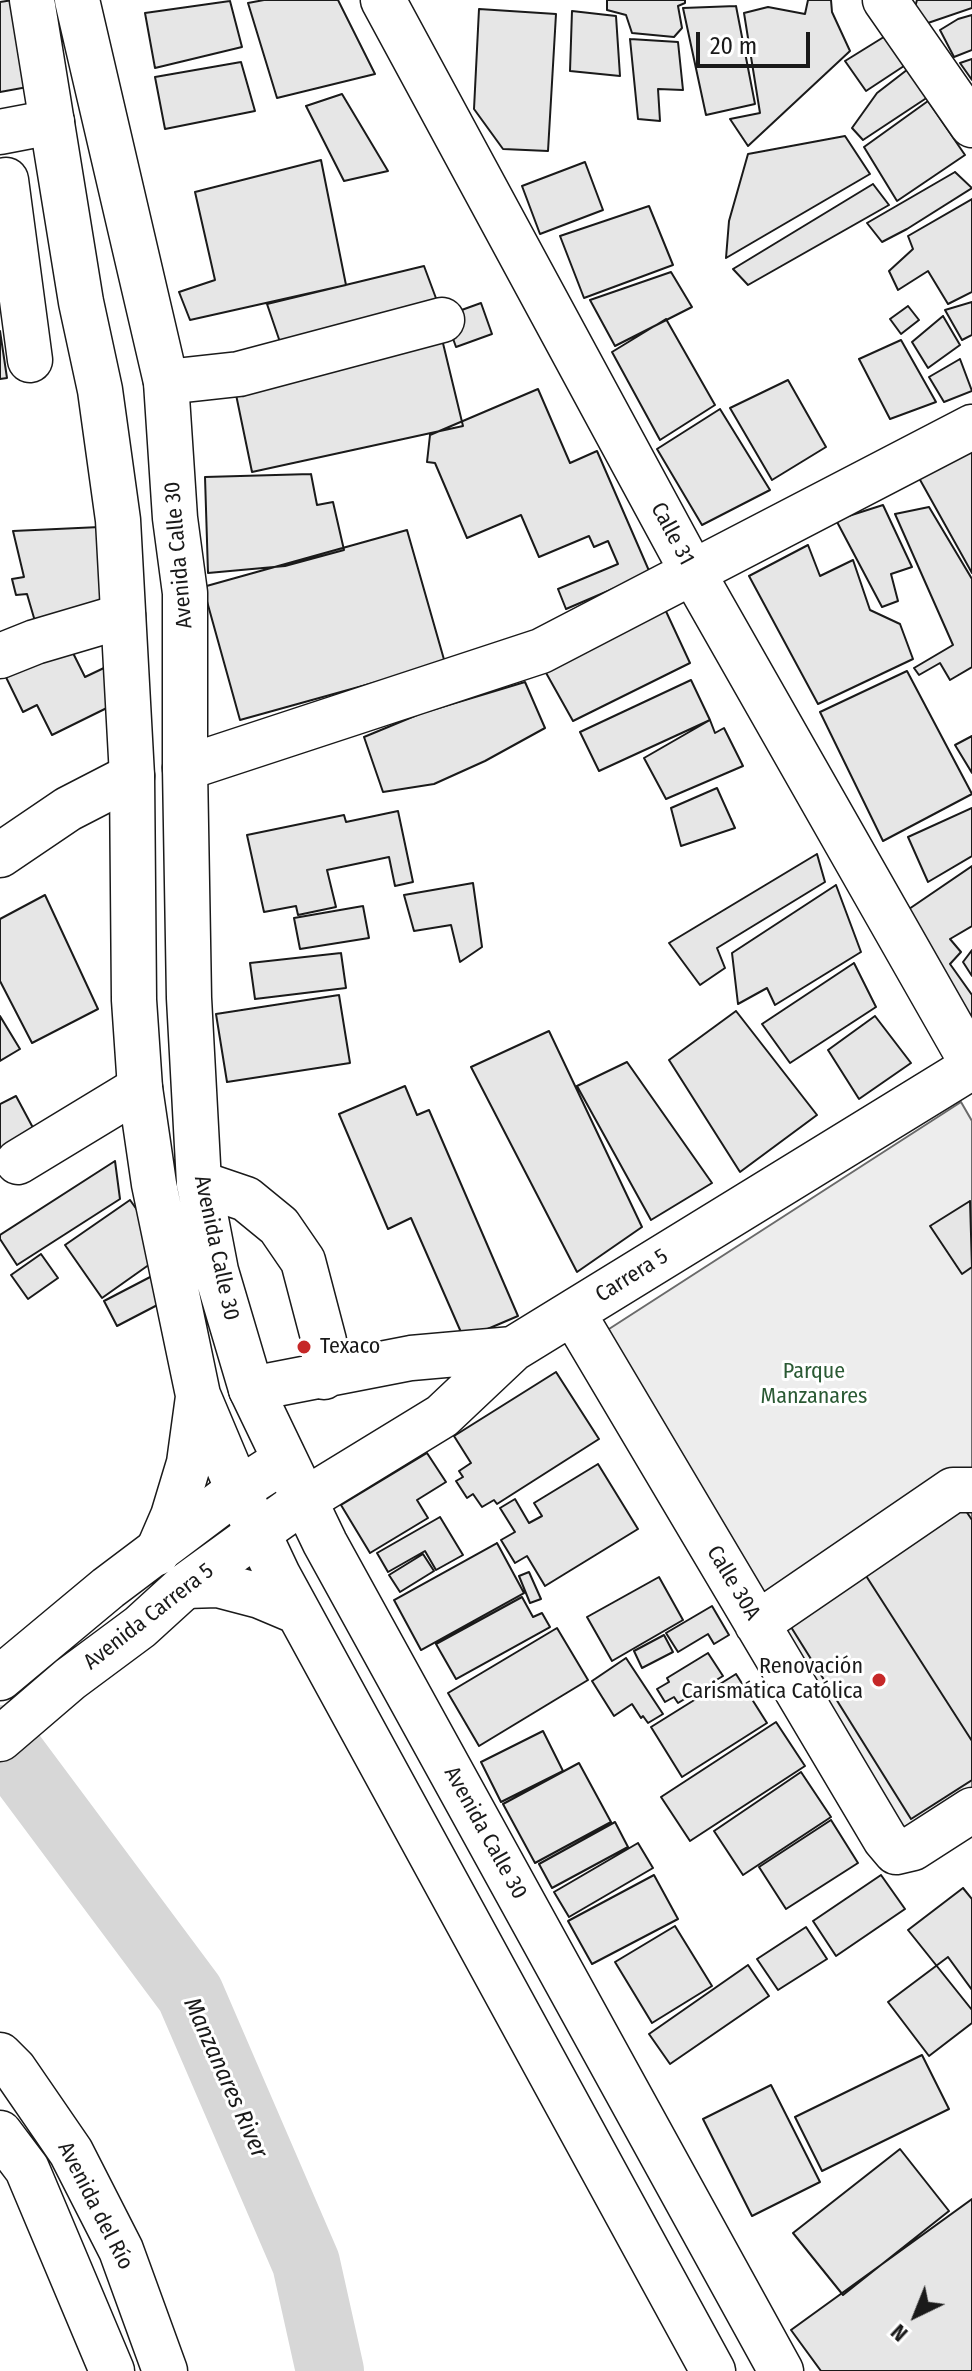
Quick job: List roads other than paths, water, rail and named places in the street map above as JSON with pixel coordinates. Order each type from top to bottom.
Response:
[{"type":"main road","name":"Avenida Calle 30","points":[[32,0],[81,302],[100,390],[118,520],[132,776],[134,1000],[140,1088],[154,1184],[198,1395],[238,1490],[298,1612],[713,2371]]},
{"type":"main road","name":"Avenida Calle 30","points":[[77,0],[166,382],[175,518],[185,593],[189,998],[199,1183],[216,1271],[251,1389],[303,1501],[781,2371]]},
{"type":"main road","name":"Calle 31","points":[[383,0],[692,571],[972,1065]]},
{"type":"main road","points":[[885,0],[972,125]]},
{"type":"main road","points":[[0,132],[52,122]]},
{"type":"main road","points":[[30,360],[3,180],[63,181]]},
{"type":"main road","points":[[166,382],[239,374],[442,320]]},
{"type":"main road","points":[[185,768],[541,651],[972,427]]},
{"type":"main road","points":[[0,656],[35,642],[123,616]]},
{"type":"main road","points":[[0,855],[68,809],[132,776]]},
{"type":"main road","name":"Carrera 5","points":[[303,1501],[442,1416],[513,1349],[972,1065]]},
{"type":"main road","points":[[18,1162],[140,1088]]},
{"type":"main road","points":[[199,1183],[246,1199],[279,1226],[303,1261],[324,1341],[324,1377]]},
{"type":"main road","name":"Calle 30A","points":[[573,1313],[885,1839],[896,1852],[913,1848],[972,1810]]},
{"type":"main road","points":[[251,1389],[411,1358],[513,1349]]},
{"type":"main road","points":[[157,1553],[173,1516],[189,1463],[198,1395]]},
{"type":"main road","name":"Avenida Carrera 5","points":[[0,1678],[108,1588],[238,1490],[283,1461]]},
{"type":"main road","points":[[757,1624],[953,1490],[972,1490]]},
{"type":"main road","name":"Avenida Carrera 5","points":[[0,1739],[70,1679],[140,1627],[185,1586],[303,1501]]},
{"type":"main road","points":[[185,1586],[218,1585],[260,1596],[298,1612]]},
{"type":"main road","name":"Avenida del Río","points":[[0,2055],[14,2069],[71,2152],[121,2250],[165,2371]]},
{"type":"main road","name":"Avenida del Río","points":[[0,2133],[27,2169],[112,2371]]},
{"type":"waterway","name":"Manzanares River","points":[[0,1739],[190,1994],[306,2263],[330,2371]]},
{"type":"place","name":"Texaco","points":[[304,1347]]},
{"type":"place","name":"Renovación Carismática Católica","points":[[879,1680]]},
{"type":"park label","name":"Parque Manzanares","points":[[814,1384]]}]
